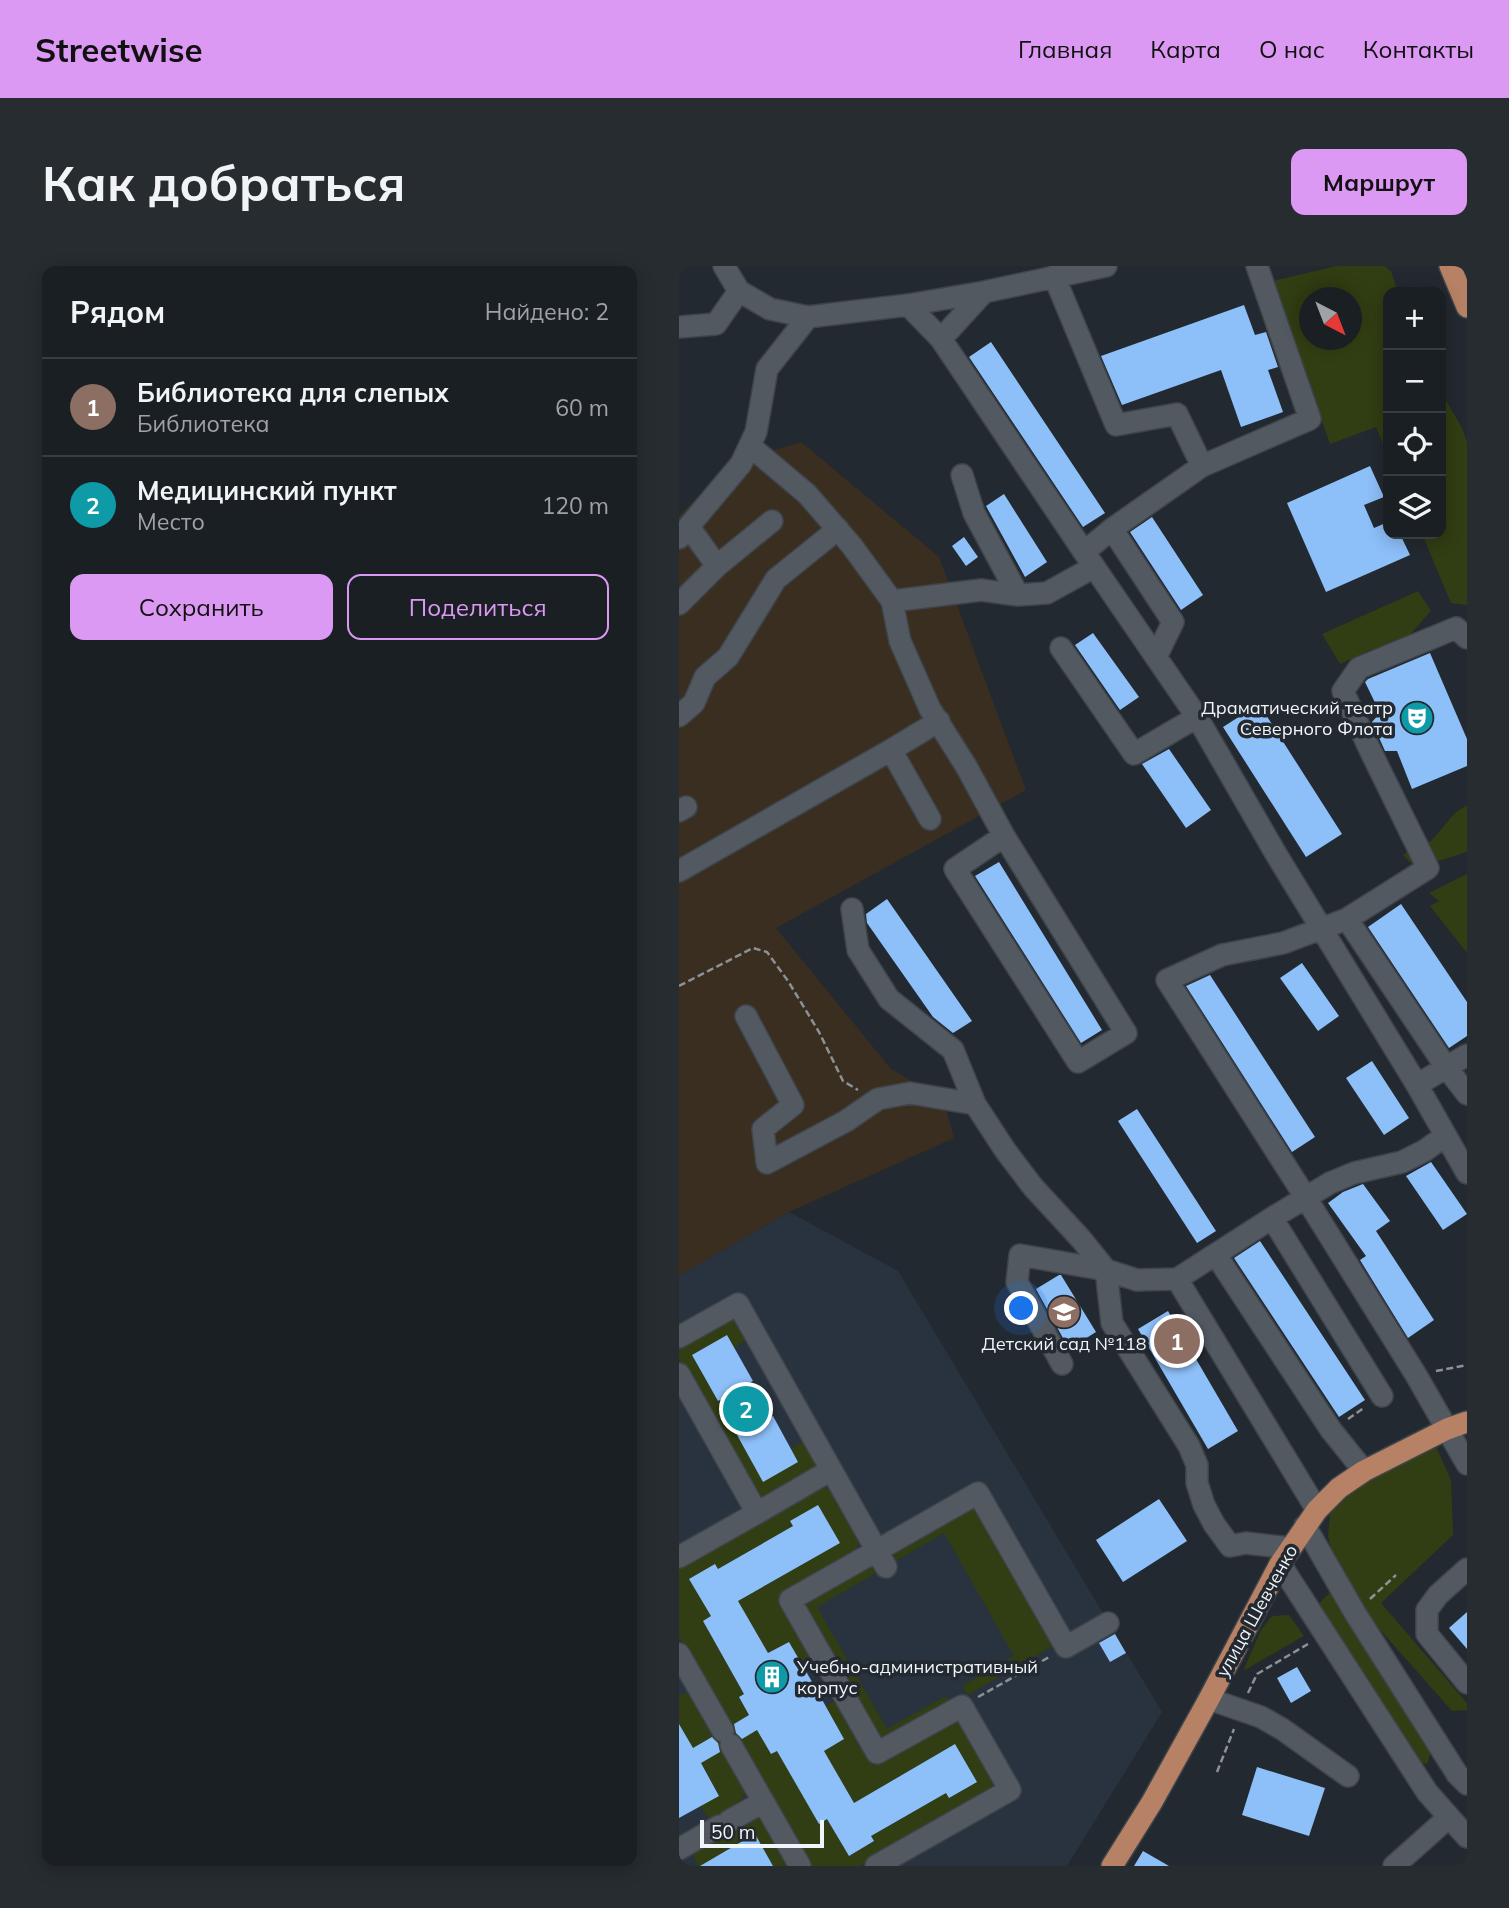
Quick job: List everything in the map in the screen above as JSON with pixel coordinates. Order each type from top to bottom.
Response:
[{"type":"main road","points":[[1450,266],[1467,307]]},
{"type":"main road","name":"улица Шевченко","points":[[1112,1866],[1152,1802],[1285,1556],[1311,1518],[1339,1488],[1364,1471],[1457,1426]]},
{"type":"street","points":[[724,266],[739,291],[770,309],[808,317],[908,305],[984,292],[1075,269],[1106,266]]},
{"type":"street","points":[[892,601],[981,590],[1019,595],[1047,593],[1089,559],[1112,529],[1202,466],[1310,419],[1257,266]]},
{"type":"street","points":[[1054,276],[1116,425],[1177,414],[1202,466]]},
{"type":"street","points":[[679,327],[716,324],[739,291]]},
{"type":"street","points":[[941,339],[984,292]]},
{"type":"street","points":[[908,305],[941,339],[1196,717],[1467,1173]]},
{"type":"street","points":[[717,566],[684,533],[741,464],[756,432],[767,369],[808,317]]},
{"type":"street","points":[[750,446],[807,494],[838,529],[892,601],[899,641],[930,709],[1004,836],[1126,1033],[1078,1062],[955,869],[1004,836]]},
{"type":"street","points":[[962,475],[974,513],[1019,595]]},
{"type":"street","points":[[679,604],[717,566],[772,521]]},
{"type":"street","points":[[679,716],[694,703],[705,677],[728,657],[776,579],[838,529]]},
{"type":"street","points":[[1112,529],[1173,622],[1156,657]]},
{"type":"street","points":[[1467,638],[1455,628],[1359,668],[1343,691],[1428,868],[1347,919],[1283,943],[1222,956],[1167,980],[1416,1375],[1457,1426],[1467,1464]]},
{"type":"street","points":[[1061,648],[1134,754],[1196,717]]},
{"type":"street","points":[[679,871],[939,721]]},
{"type":"street","points":[[891,750],[930,818]]},
{"type":"street","points":[[852,909],[858,950],[888,999],[953,1049],[975,1104],[1005,1150],[1106,1270],[1112,1323],[1189,1446],[1197,1465],[1197,1483],[1204,1505],[1214,1524],[1230,1546],[1246,1543],[1285,1556],[1324,1634],[1427,1792],[1467,1837]]},
{"type":"street","points":[[1347,919],[1467,1094]]},
{"type":"street","points":[[746,1016],[793,1105],[762,1129],[767,1163],[846,1121],[876,1101],[909,1093],[975,1104]]},
{"type":"street","points":[[1417,1085],[1467,1055]]},
{"type":"street","points":[[1062,1364],[1017,1282],[1020,1255],[1106,1270],[1137,1280],[1177,1279],[1330,1183],[1355,1173],[1402,1162],[1445,1136]]},
{"type":"street","points":[[1272,1218],[1382,1396]]},
{"type":"street","points":[[1216,1255],[1331,1430],[1364,1471]]},
{"type":"street","points":[[1177,1279],[1311,1518],[1355,1613],[1457,1774],[1467,1784]]},
{"type":"street","points":[[679,1337],[738,1304],[881,1559]]},
{"type":"street","points":[[679,1374],[757,1513]]},
{"type":"street","points":[[679,1557],[831,1470]]},
{"type":"street","points":[[876,1866],[1010,1790],[957,1699],[877,1754],[790,1600],[881,1559],[978,1493],[1066,1647],[1108,1623]]},
{"type":"street","points":[[1467,1569],[1427,1610],[1427,1634],[1467,1683]]},
{"type":"street","points":[[679,1654],[686,1684],[727,1738],[800,1866]]},
{"type":"street","points":[[1209,1699],[1261,1717],[1348,1776]]},
{"type":"street","points":[[688,1866],[679,1849],[763,1802]]},
{"type":"street","points":[[1394,1866],[1449,1817]]},
{"type":"path","points":[[679,986],[753,948],[767,952],[819,1032],[843,1081],[876,1101]]},
{"type":"path","points":[[1355,1613],[1396,1575]]},
{"type":"path","points":[[1217,1772],[1257,1674],[1324,1634]]},
{"type":"path","points":[[957,1699],[1066,1647]]},
{"type":"shaded area","points":[[801,442],[939,557],[1026,790],[776,928],[891,1069],[943,1099],[954,1138],[789,1212],[679,1276],[679,516],[730,464]]},
{"type":"shaded area","points":[[789,1212],[898,1271],[1162,1712],[1067,1866],[679,1866],[679,1276]]},
{"type":"green space","points":[[1336,266],[1384,266],[1391,271],[1396,287],[1383,287],[1383,443],[1376,427],[1330,444],[1273,281]]},
{"type":"green space","points":[[1446,400],[1467,442],[1467,605],[1451,603],[1424,539],[1446,539]]},
{"type":"green space","points":[[1418,591],[1431,611],[1398,648],[1370,650],[1340,664],[1322,634]]},
{"type":"green space","points":[[1467,805],[1467,852],[1414,866],[1403,855],[1416,845],[1431,841],[1455,813]]},
{"type":"green space","points":[[1467,874],[1467,953],[1430,906],[1439,901],[1429,893]]},
{"type":"green space","points":[[731,1312],[748,1335],[742,1343],[734,1348],[727,1335],[692,1355],[718,1401],[722,1399],[741,1433],[737,1436],[763,1481],[798,1462],[791,1449],[800,1443],[805,1443],[817,1465],[813,1471],[769,1496],[759,1495],[751,1488],[679,1359],[679,1341]]},
{"type":"green space","points":[[1435,1444],[1451,1480],[1453,1535],[1381,1603],[1467,1703],[1467,1710],[1452,1711],[1375,1624],[1333,1556],[1328,1536],[1330,1514],[1340,1496]]},
{"type":"green space","points":[[821,1487],[830,1489],[859,1536],[854,1552],[777,1598],[814,1662],[804,1668],[789,1642],[768,1653],[738,1601],[839,1543],[793,1526],[718,1569],[715,1564],[690,1579],[711,1616],[703,1621],[744,1694],[739,1697],[771,1754],[777,1751],[827,1819],[849,1856],[874,1842],[871,1836],[946,1793],[950,1798],[977,1782],[955,1744],[854,1803],[824,1751],[844,1739],[826,1706],[836,1700],[874,1766],[955,1722],[964,1724],[996,1782],[994,1788],[986,1794],[860,1866],[808,1866],[679,1637],[679,1568]]},
{"type":"green space","points":[[971,1508],[979,1512],[1053,1646],[968,1695],[962,1686],[1014,1656],[944,1533],[894,1562],[889,1553]]},
{"type":"green space","points":[[873,1563],[876,1569],[874,1574],[817,1607],[887,1729],[944,1697],[949,1698],[951,1703],[882,1740],[875,1735],[806,1608],[807,1601]]},
{"type":"green space","points":[[1330,1593],[1339,1600],[1431,1752],[1427,1764],[1414,1762],[1318,1606]]},
{"type":"green space","points":[[1289,1615],[1304,1636],[1243,1671],[1261,1630],[1272,1616]]},
{"type":"green space","points":[[686,1693],[698,1703],[745,1787],[738,1804],[709,1820],[701,1806],[719,1795],[679,1724],[679,1695]]},
{"type":"green space","points":[[753,1816],[764,1824],[788,1866],[773,1866],[755,1835],[718,1866],[698,1866],[694,1858],[695,1849]]},
{"type":"building","points":[[1244,305],[1255,335],[1266,332],[1278,367],[1268,370],[1283,412],[1241,427],[1221,370],[1122,405],[1101,356]]},
{"type":"building","points":[[991,342],[1105,513],[1083,527],[969,357]]},
{"type":"building","points":[[1370,466],[1383,495],[1383,497],[1364,505],[1374,528],[1383,524],[1383,539],[1402,539],[1410,555],[1326,592],[1287,503]]},
{"type":"building","points":[[1004,494],[1047,562],[1025,577],[986,506]]},
{"type":"building","points":[[1152,517],[1203,595],[1181,610],[1130,532]]},
{"type":"building","points":[[964,537],[978,557],[966,566],[952,546]]},
{"type":"building","points":[[1093,633],[1139,697],[1120,710],[1075,645]]},
{"type":"building","name":"Драматический театр Северного Флота","points":[[1430,653],[1467,739],[1467,766],[1412,789],[1397,751],[1385,751],[1372,722],[1380,713],[1365,682]]},
{"type":"building","points":[[1259,704],[1342,834],[1306,857],[1223,727]]},
{"type":"building","points":[[1169,749],[1211,810],[1186,828],[1142,764]]},
{"type":"building","points":[[999,862],[1102,1030],[1081,1043],[975,876]]},
{"type":"building","points":[[887,899],[972,1021],[953,1033],[933,1017],[867,923],[866,914]]},
{"type":"building","points":[[1401,904],[1467,1002],[1467,1036],[1449,1048],[1368,927]]},
{"type":"building","points":[[1302,963],[1339,1016],[1318,1031],[1280,978]]},
{"type":"building","points":[[1210,975],[1315,1137],[1292,1152],[1186,986]]},
{"type":"building","points":[[1372,1061],[1409,1118],[1384,1135],[1346,1078]]},
{"type":"building","points":[[1137,1109],[1216,1231],[1197,1243],[1118,1121]]},
{"type":"building","points":[[1431,1162],[1467,1214],[1443,1230],[1406,1176]]},
{"type":"building","points":[[1363,1184],[1390,1221],[1376,1231],[1434,1320],[1408,1338],[1360,1260],[1366,1256],[1328,1203],[1343,1192]]},
{"type":"building","points":[[1260,1241],[1365,1400],[1339,1417],[1234,1258]]},
{"type":"building","name":"Детский сад №118","points":[[1059,1275],[1096,1332],[1069,1349],[1036,1289]]},
{"type":"building","points":[[1168,1311],[1238,1431],[1208,1449],[1138,1329]]},
{"type":"building","points":[[727,1335],[753,1381],[749,1383],[769,1418],[773,1416],[798,1462],[763,1482],[737,1435],[741,1433],[722,1399],[718,1401],[692,1355]]},
{"type":"building","points":[[1159,1499],[1187,1541],[1123,1582],[1096,1540]]},
{"type":"building","name":"Учебно-административный корпус","points":[[818,1505],[840,1543],[738,1601],[768,1653],[789,1642],[815,1687],[844,1739],[824,1751],[854,1803],[955,1744],[977,1782],[949,1798],[946,1793],[871,1836],[874,1841],[849,1856],[827,1819],[819,1824],[777,1751],[771,1754],[757,1730],[742,1739],[736,1733],[734,1724],[749,1715],[739,1697],[744,1694],[703,1621],[711,1616],[689,1579],[715,1564],[718,1569],[793,1526],[790,1521]]},
{"type":"building","points":[[1467,1612],[1467,1649],[1449,1628]]},
{"type":"building","points":[[1115,1634],[1126,1653],[1110,1662],[1099,1643]]},
{"type":"building","points":[[1297,1667],[1311,1691],[1291,1703],[1277,1678]]},
{"type":"building","points":[[679,1724],[693,1748],[712,1737],[718,1743],[720,1752],[701,1763],[719,1796],[679,1818]]},
{"type":"building","points":[[1257,1767],[1325,1788],[1309,1836],[1242,1815]]},
{"type":"building","points":[[755,1834],[773,1866],[700,1866],[741,1842]]},
{"type":"building","points":[[1143,1851],[1169,1866],[1134,1866]]},
{"type":"place","name":"Драматический театр Северного Флота","points":[[1417,718]]},
{"type":"place","name":"Детский сад №118","points":[[1064,1312]]},
{"type":"place","name":"Библиотека для слепых","points":[[1177,1341]]},
{"type":"place","name":"Медицинский пункт","points":[[746,1409]]},
{"type":"place","name":"Учебно-административный корпус","points":[[772,1677]]}]
